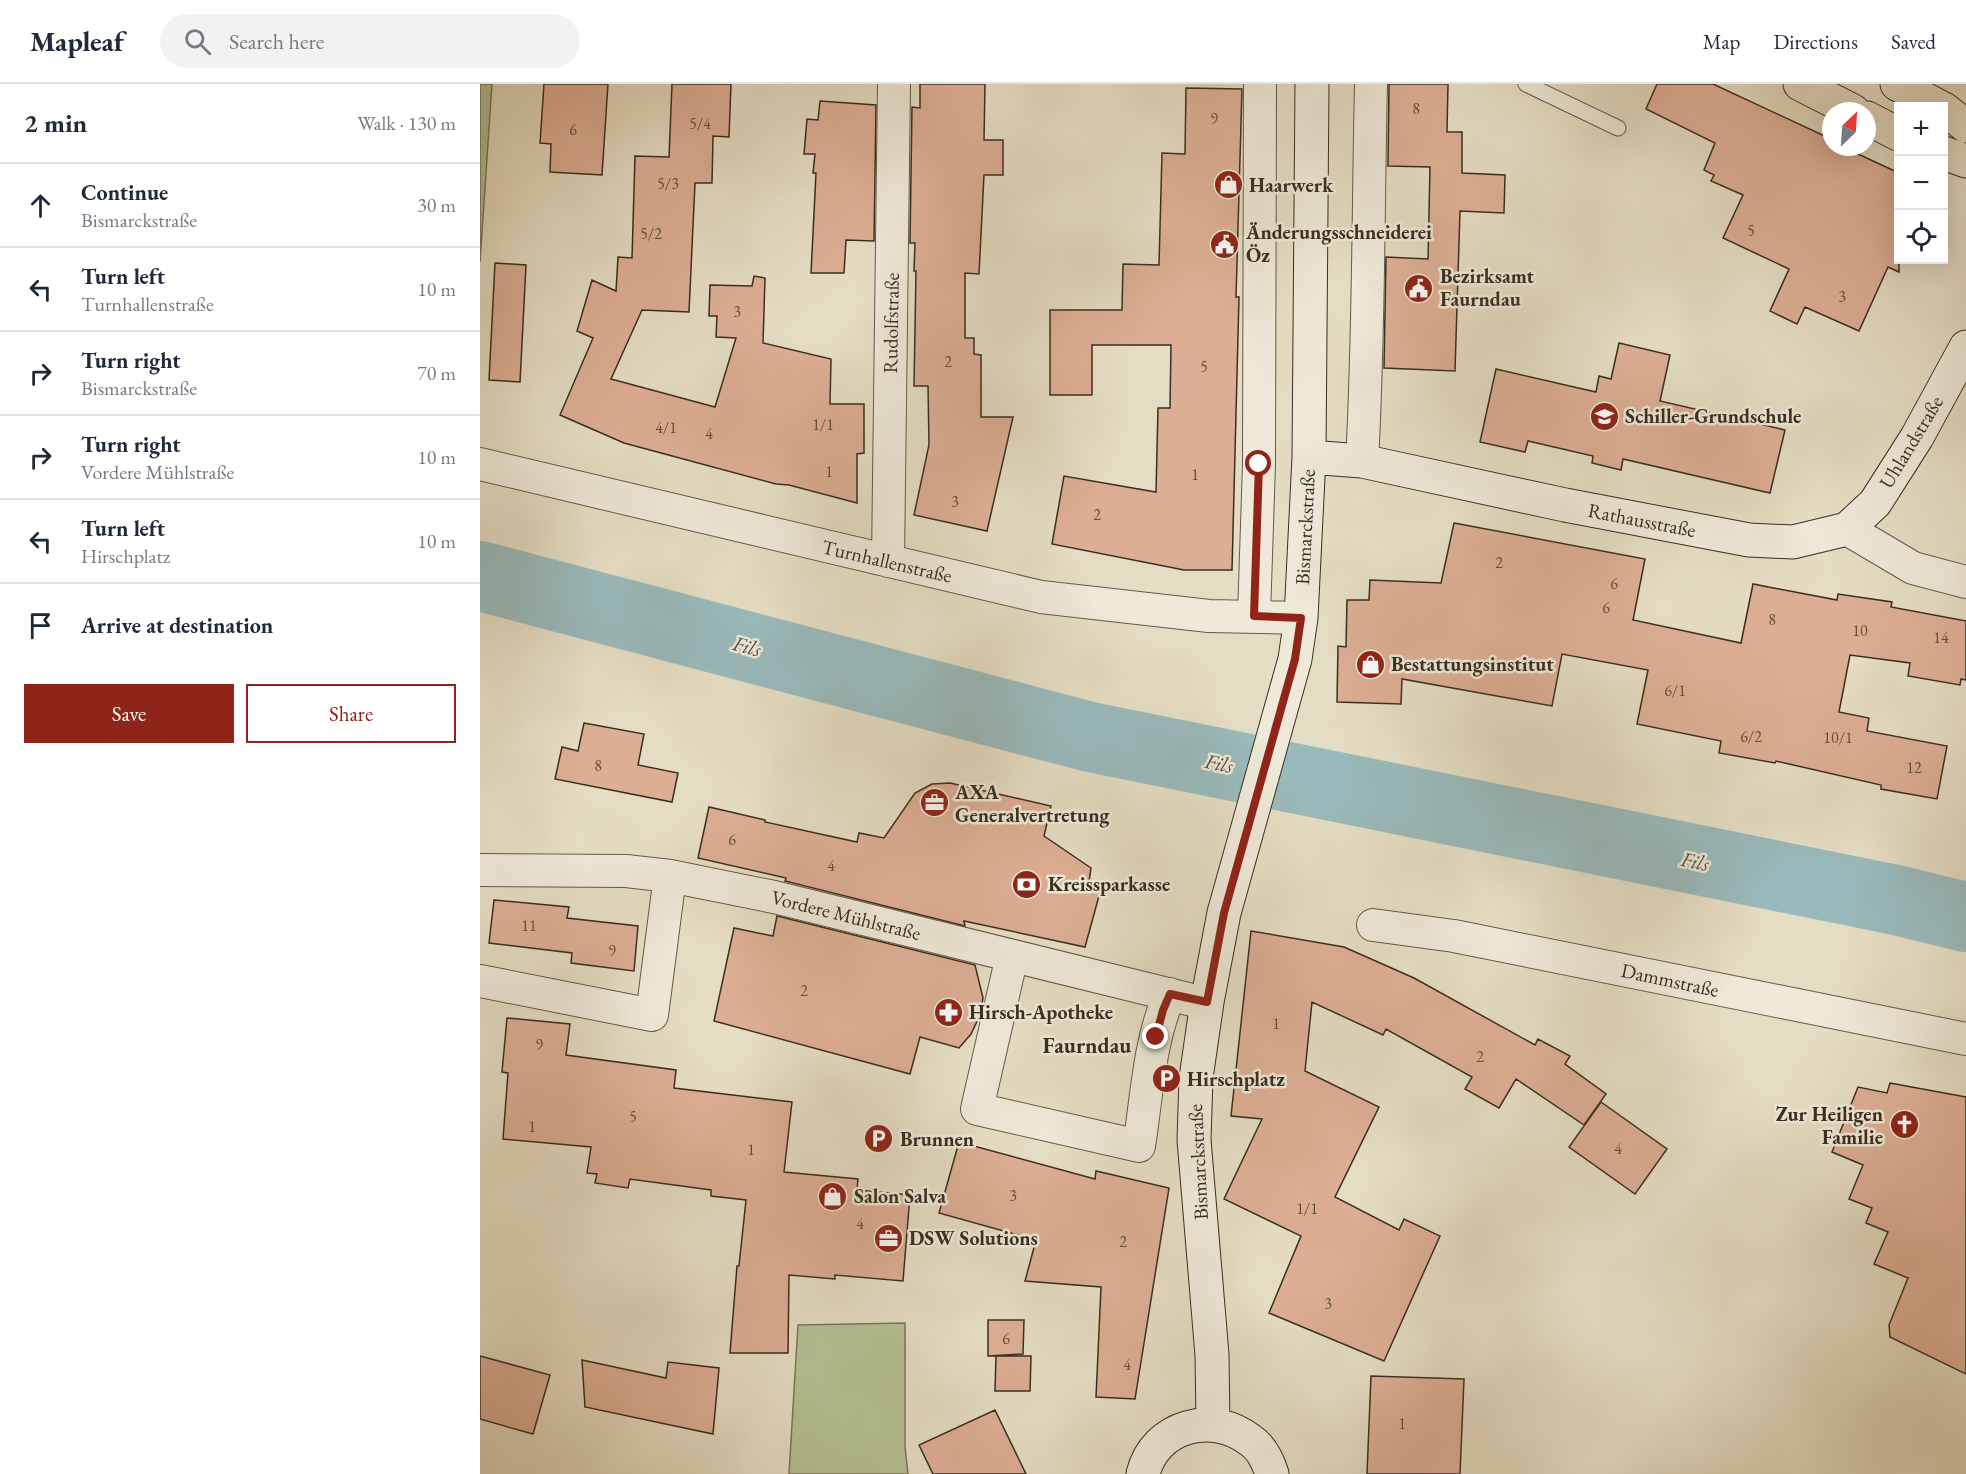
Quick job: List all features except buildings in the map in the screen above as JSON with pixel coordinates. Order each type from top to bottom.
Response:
[{"type":"main road","points":[[1800,84],[1835,102]]},
{"type":"main road","points":[[1897,84],[1931,102]]},
{"type":"main road","points":[[1948,112],[1966,126]]},
{"type":"main road","points":[[1876,122],[1894,132]]},
{"type":"main road","points":[[1948,154],[1966,161]]},
{"type":"street","name":"Rudolfstraße","points":[[888,561],[894,84]]},
{"type":"street","points":[[1254,616],[1259,464],[1260,84]]},
{"type":"street","name":"Bismarckstraße","points":[[1214,1424],[1212,1355],[1194,1140],[1196,1078],[1207,1002],[1224,913],[1295,659],[1301,618],[1309,457],[1312,84]]},
{"type":"street","points":[[1362,461],[1367,378],[1367,232],[1371,84]]},
{"type":"street","name":"Uhlandstraße","points":[[1846,529],[1875,503],[1917,436],[1966,348]]},
{"type":"street","name":"Rathausstraße","points":[[1309,457],[1362,461],[1565,505],[1749,540],[1793,542],[1846,529]]},
{"type":"street","name":"Turnhallenstraße","points":[[480,464],[1041,597],[1209,616],[1301,618]]},
{"type":"street","points":[[1846,529],[1913,568],[1966,582]]},
{"type":"street","name":"Vordere Mühlstraße","points":[[480,870],[626,871],[670,876],[774,897],[1010,966],[1207,1002]]},
{"type":"street","points":[[480,981],[652,1015],[670,876]]},
{"type":"street","name":"Dammstraße","points":[[1373,925],[1454,936],[1966,1039]]},
{"type":"street","points":[[1010,966],[977,1109],[1139,1146],[1156,1037],[1170,994]]},
{"type":"street","points":[[1143,1474],[1156,1448],[1172,1434],[1192,1426],[1214,1424],[1234,1429],[1252,1441],[1266,1457],[1272,1474]]},
{"type":"lane","points":[[1526,84],[1618,128]]},
{"type":"green space","points":[[480,84],[492,84],[480,262]]},
{"type":"green space","points":[[905,1323],[905,1447],[908,1474],[789,1474],[798,1325]]},
{"type":"waterway","name":"Fils","points":[[480,576],[1090,737],[1896,900],[1966,917]]},
{"type":"place","name":"Haarwerk","points":[[1228,185]]},
{"type":"place","name":"Änderungsschneiderei Öz","points":[[1225,244]]},
{"type":"place","name":"Bezirksamt Faurndau","points":[[1419,288]]},
{"type":"place","name":"Schiller-Grundschule","points":[[1604,416]]},
{"type":"place","name":"Bestattungsinstitut","points":[[1370,664]]},
{"type":"place","name":"AXA Generalvertretung","points":[[934,803]]},
{"type":"place","name":"Kreissparkasse","points":[[1027,884]]},
{"type":"place","name":"Hirsch-Apotheke","points":[[948,1012]]},
{"type":"place","name":"Hirschplatz","points":[[1166,1079]]},
{"type":"place","name":"Zur Heiligen Familie","points":[[1904,1125]]},
{"type":"place","name":"Brunnen","points":[[879,1139]]},
{"type":"place","name":"Salon Salva","points":[[833,1196]]},
{"type":"place","name":"DSW Solutions","points":[[888,1238]]},
{"type":"district","name":"Faurndau","points":[[1087,1045]]},
{"type":"route","points":[[1156,1037],[1170,994],[1207,1002],[1224,913],[1295,659],[1301,618],[1254,616],[1259,464]]}]
